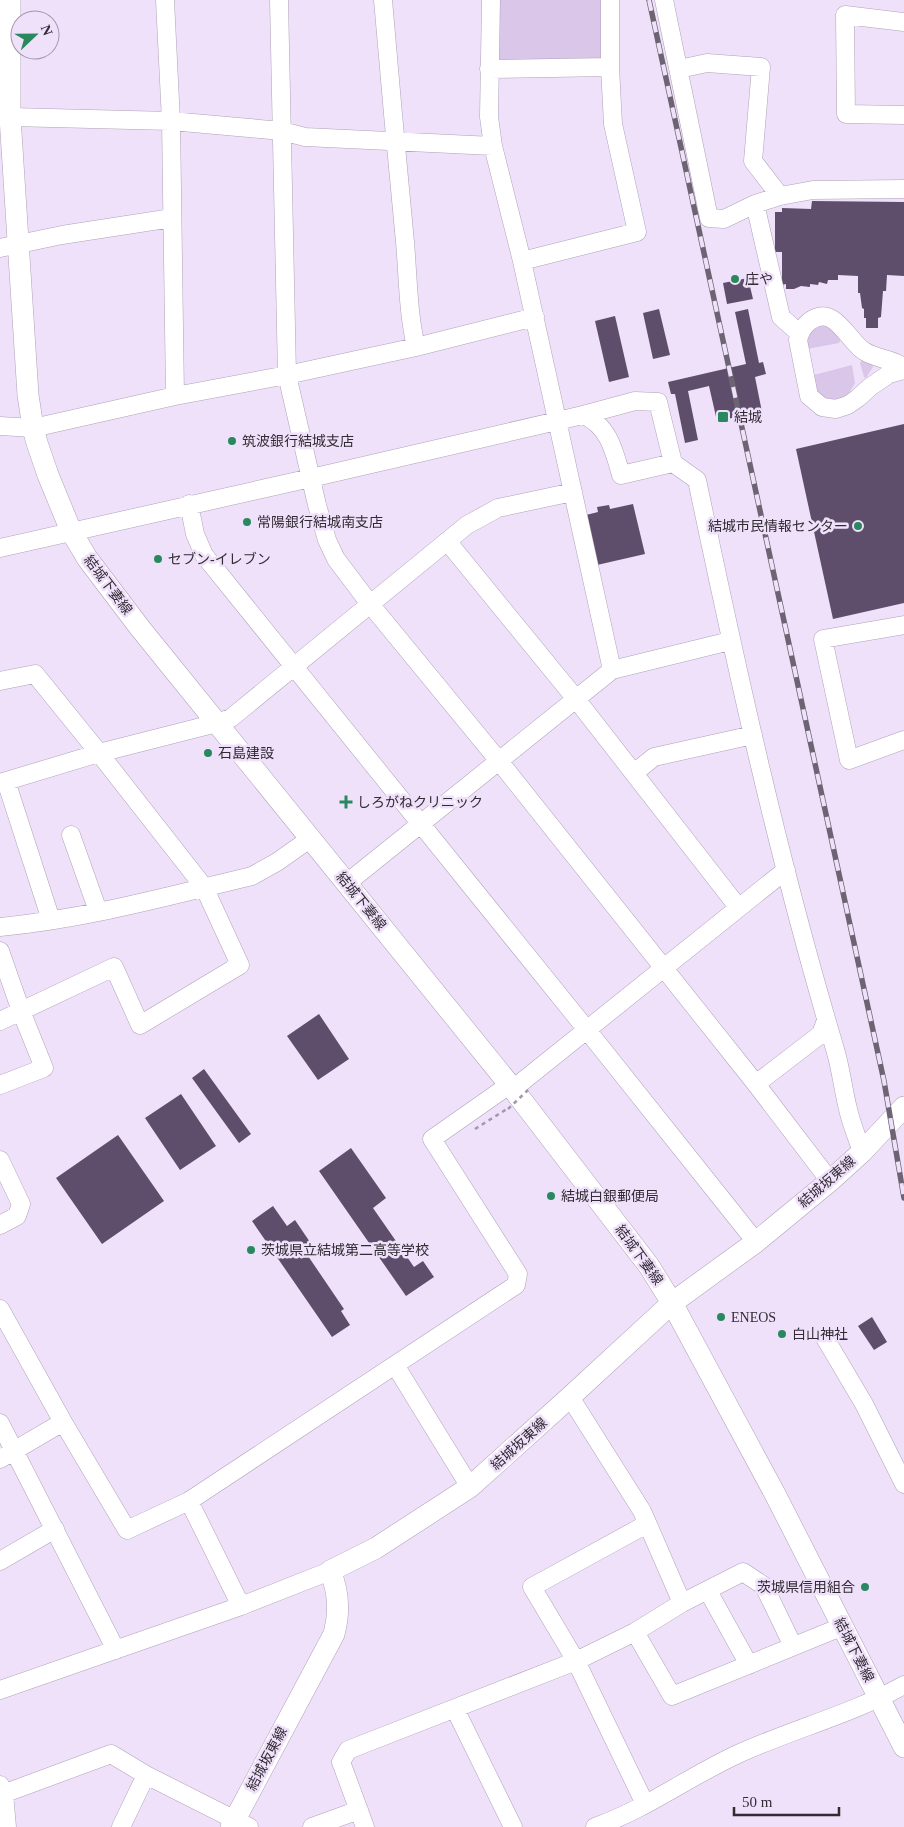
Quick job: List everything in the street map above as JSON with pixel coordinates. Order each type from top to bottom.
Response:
[{"type":"main road","name":"結城下妻線","points":[[9,0],[8,246],[33,428],[48,475],[71,531],[87,558],[650,1266],[672,1303],[776,1496],[841,1627],[904,1747]]},
{"type":"main road","name":"結城坂東線","points":[[238,1825],[334,1634],[338,1605],[335,1583],[330,1571],[376,1548],[470,1487],[570,1398],[672,1303],[756,1242],[830,1181],[862,1152],[904,1107]]},
{"type":"street","points":[[0,1],[9,0]]},
{"type":"street","points":[[165,0],[171,121],[174,396]]},
{"type":"street","points":[[279,0],[287,375],[317,505],[336,559],[370,604],[499,761],[756,1084],[830,1181]]},
{"type":"street","points":[[383,0],[394,141],[409,281],[411,325],[416,347]]},
{"type":"street","points":[[491,0],[488,117],[493,146],[535,317],[612,670]]},
{"type":"street","points":[[522,261],[637,232],[613,124],[610,67],[610,0]]},
{"type":"street","points":[[664,0],[709,218],[724,219],[755,204],[780,196],[813,190],[904,189]]},
{"type":"street","points":[[904,22],[845,15],[846,114],[904,115]]},
{"type":"street","points":[[678,69],[706,63],[760,67],[753,161],[780,196]]},
{"type":"street","points":[[490,68],[610,67]]},
{"type":"street","points":[[10,117],[171,121],[282,131],[305,137],[493,146]]},
{"type":"street","points":[[755,204],[782,317],[800,332]]},
{"type":"street","points":[[8,246],[62,235],[172,218]]},
{"type":"street","points":[[827,316],[839,323],[858,347],[868,354],[897,362],[904,368],[889,374],[848,405],[836,409],[825,408],[809,396],[798,340],[800,332],[812,319],[827,316]]},
{"type":"street","points":[[0,426],[33,428],[174,396],[287,375],[416,347],[535,317]]},
{"type":"street","points":[[0,548],[311,478],[583,415],[635,401],[658,402],[673,463],[697,480],[730,641],[786,870],[836,1051],[848,1111],[862,1152]]},
{"type":"street","points":[[583,415],[594,419],[604,431],[614,450],[621,475],[673,463]]},
{"type":"street","points":[[51,920],[3,782],[99,753],[232,718],[467,525],[498,508],[573,492]]},
{"type":"street","points":[[189,504],[195,534],[204,555],[756,1242]]},
{"type":"street","points":[[447,541],[576,699],[738,907]]},
{"type":"street","points":[[904,626],[823,639],[849,760],[904,740]]},
{"type":"street","points":[[347,883],[612,670],[730,641]]},
{"type":"street","points":[[0,681],[35,674],[204,887],[240,965],[140,1025],[114,967],[0,1022]]},
{"type":"street","points":[[634,773],[654,757],[753,735]]},
{"type":"street","points":[[71,835],[98,911]]},
{"type":"street","points":[[0,926],[51,920],[98,911],[252,876],[277,862],[310,838]]},
{"type":"street","points":[[0,1309],[63,1422],[127,1530],[189,1501],[516,1285],[518,1274],[432,1139],[514,1093],[587,1030],[786,870]]},
{"type":"street","points":[[0,951],[44,1068],[0,1086]]},
{"type":"street","points":[[756,1084],[822,1034],[826,1020]]},
{"type":"street","points":[[0,1160],[21,1204],[17,1216],[0,1225]]},
{"type":"street","points":[[825,1338],[864,1404],[904,1484]]},
{"type":"street","points":[[395,1365],[470,1487]]},
{"type":"street","points":[[570,1398],[642,1511],[682,1603]]},
{"type":"street","points":[[8,1455],[63,1422]]},
{"type":"street","points":[[0,1423],[8,1455],[55,1529],[116,1650]]},
{"type":"street","points":[[189,1501],[241,1606]]},
{"type":"street","points":[[645,1804],[576,1661],[532,1588],[647,1524]]},
{"type":"street","points":[[0,1561],[55,1529]]},
{"type":"street","points":[[0,1690],[241,1606],[330,1571]]},
{"type":"street","points":[[365,1827],[341,1762],[348,1750],[576,1661],[635,1632],[682,1603],[743,1572],[764,1586],[793,1646]]},
{"type":"street","points":[[708,1591],[749,1664]]},
{"type":"street","points":[[635,1632],[672,1696],[841,1627]]},
{"type":"street","points":[[595,1827],[622,1817],[737,1754],[879,1699],[904,1685]]},
{"type":"street","points":[[456,1709],[514,1827]]},
{"type":"street","points":[[6,1827],[1,1791],[111,1754],[238,1825]]},
{"type":"street","points":[[121,1827],[146,1775]]},
{"type":"street","points":[[312,1827],[359,1810]]},
{"type":"path","points":[[470,1133],[514,1093]]},
{"type":"shaded area","points":[[491,0],[610,0],[610,67],[490,64]]},
{"type":"shaded area","points":[[822,326],[829,327],[841,339],[839,343],[807,349],[810,334]]},
{"type":"shaded area","points":[[862,360],[872,363],[873,367],[866,378],[860,363]]},
{"type":"shaded area","points":[[852,365],[855,383],[848,394],[836,401],[819,398],[810,376]]},
{"type":"building","points":[[812,201],[904,202],[904,276],[887,275],[886,291],[883,291],[878,328],[866,328],[864,309],[862,308],[860,293],[858,293],[858,276],[838,275],[838,280],[828,280],[827,284],[819,282],[818,285],[810,284],[810,287],[801,286],[794,289],[786,289],[786,284],[782,285],[782,252],[775,252],[775,212],[782,212],[782,208],[811,209]]},
{"type":"building","points":[[748,278],[753,299],[727,304],[723,283]]},
{"type":"building","points":[[659,309],[670,355],[653,359],[643,313]]},
{"type":"building","points":[[748,309],[759,363],[763,362],[766,374],[755,377],[762,412],[717,421],[709,386],[688,391],[698,440],[685,443],[675,394],[671,394],[668,382],[746,364],[735,312]]},
{"type":"building","points":[[615,316],[629,377],[609,382],[595,321]]},
{"type":"building","name":"結城市民情報センター","points":[[904,424],[904,603],[833,619],[796,449]]},
{"type":"building","points":[[633,504],[645,554],[597,565],[586,515],[598,512],[597,507],[609,505],[610,509]]},
{"type":"building","points":[[319,1014],[349,1059],[318,1080],[287,1036]]},
{"type":"building","points":[[204,1069],[251,1134],[239,1143],[192,1078]]},
{"type":"building","points":[[181,1094],[216,1146],[180,1170],[145,1118]]},
{"type":"building","points":[[118,1135],[164,1201],[102,1244],[56,1178]]},
{"type":"building","points":[[351,1148],[386,1198],[373,1208],[414,1267],[423,1261],[434,1277],[406,1296],[319,1171]]},
{"type":"building","points":[[273,1206],[287,1226],[295,1220],[314,1248],[306,1253],[344,1309],[341,1311],[350,1325],[332,1337],[252,1221]]},
{"type":"building","points":[[872,1317],[887,1342],[874,1350],[858,1326]]},
{"type":"railway","points":[[649,0],[884,1081],[904,1198]]},
{"type":"place","name":"庄や","points":[[735,279]]},
{"type":"place","name":"結城","points":[[723,417]]},
{"type":"place","name":"筑波銀行結城支店","points":[[232,441]]},
{"type":"place","name":"常陽銀行結城南支店","points":[[247,522]]},
{"type":"place","name":"結城市民情報センター","points":[[858,526]]},
{"type":"place","name":"セブン-イレブン","points":[[158,559]]},
{"type":"place","name":"石島建設","points":[[208,753]]},
{"type":"place","name":"しろがねクリニック","points":[[346,802]]},
{"type":"place","name":"結城白銀郵便局","points":[[551,1196]]},
{"type":"place","name":"茨城県立結城第二高等学校","points":[[251,1250]]},
{"type":"place","name":"ENEOS","points":[[721,1317]]},
{"type":"place","name":"白山神社","points":[[782,1334]]},
{"type":"place","name":"茨城県信用組合","points":[[865,1587]]}]
